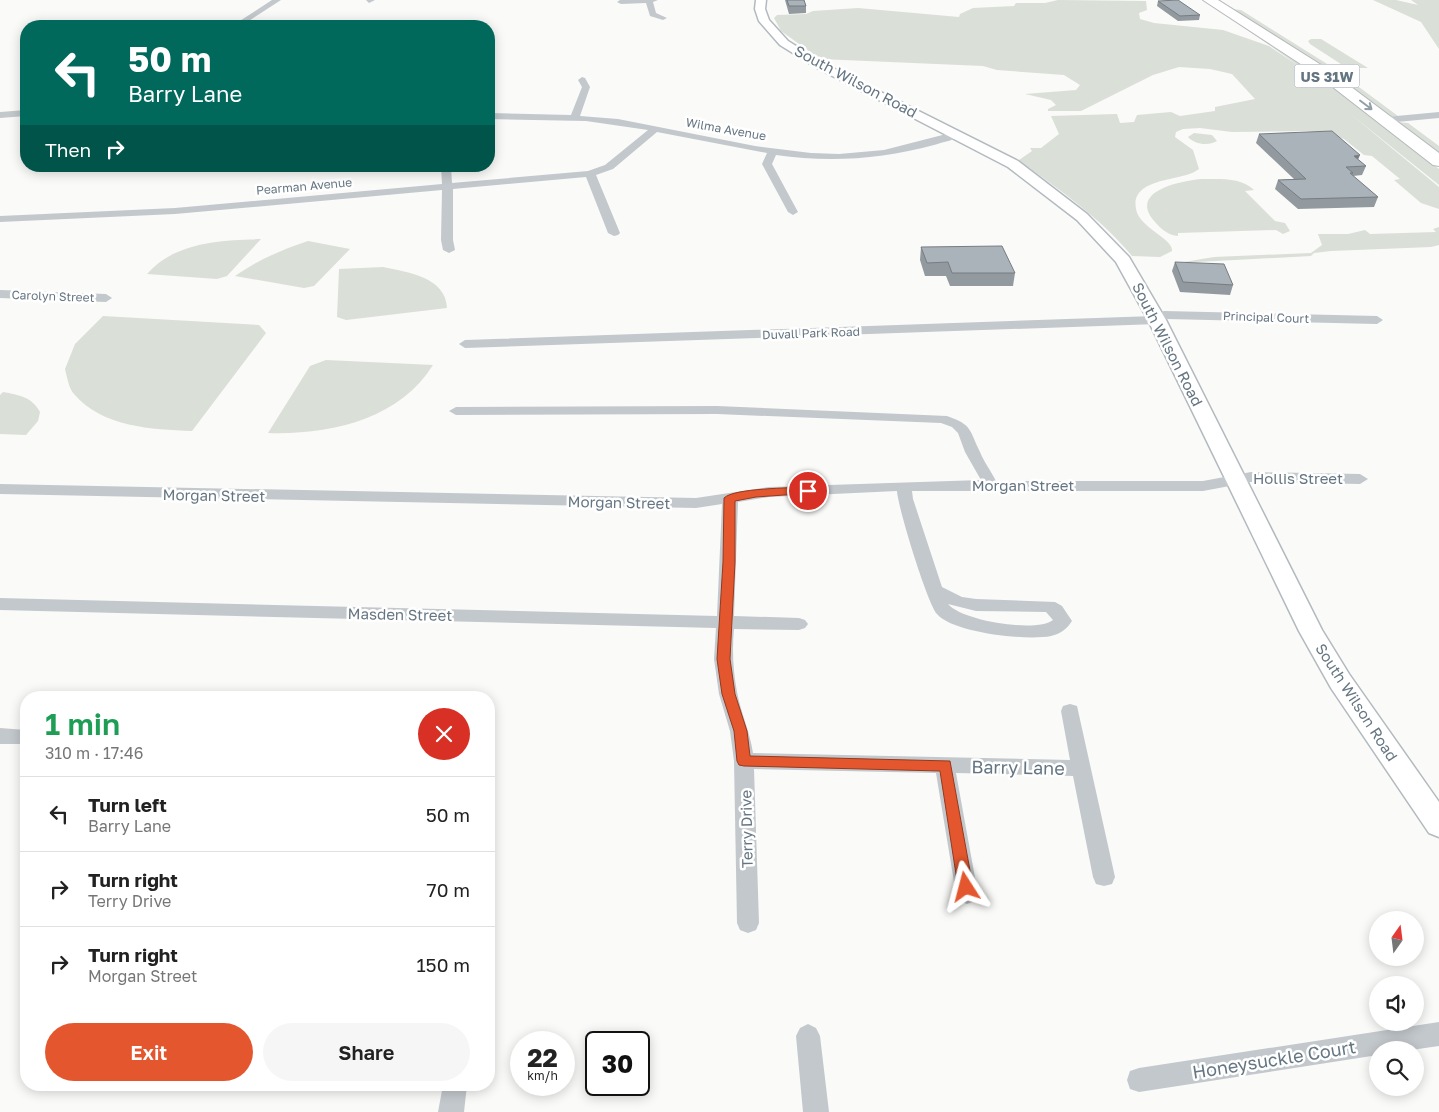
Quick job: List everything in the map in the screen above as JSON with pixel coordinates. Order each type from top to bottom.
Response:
[{"type":"highway","name":"US 31W","points":[[1209,0],[1290,50],[1439,161]]},
{"type":"highway","name":"US 31W","points":[[1228,0],[1293,38],[1424,131]]},
{"type":"main road","name":"South Wilson Road","points":[[761,0],[760,9],[768,28],[793,50],[1014,164],[1082,216],[1123,260],[1157,320],[1311,631],[1367,721],[1439,825]]},
{"type":"street","points":[[245,20],[277,0]]},
{"type":"street","points":[[649,0],[653,14],[663,18]]},
{"type":"street","points":[[621,2],[654,0]]},
{"type":"street","points":[[574,119],[586,87],[582,80]]},
{"type":"street","points":[[0,115],[20,113]]},
{"type":"street","points":[[1386,120],[1439,115]]},
{"type":"street","name":"Wilma Avenue","points":[[495,116],[605,121],[812,155],[852,156],[900,150],[958,134]]},
{"type":"street","name":"Pearman Avenue","points":[[0,218],[174,211],[448,185],[590,174],[609,167],[655,129]]},
{"type":"street","points":[[775,150],[768,158],[768,164],[793,212]]},
{"type":"street","points":[[447,172],[449,212],[447,240],[449,250]]},
{"type":"street","points":[[590,174],[614,233]]},
{"type":"street","name":"Carolyn Street","points":[[0,294],[106,298]]},
{"type":"street","name":"Principal Court","points":[[1157,320],[1165,315],[1377,320]]},
{"type":"street","name":"Duvall Park Road","points":[[465,344],[815,334],[1157,320]]},
{"type":"street","points":[[456,410],[717,410],[942,419],[958,424],[965,431],[972,452],[991,485]]},
{"type":"street","name":"Hollis Street","points":[[1236,481],[1266,476],[1360,479]]},
{"type":"street","name":"Morgan Street","points":[[0,489],[451,500],[696,503],[769,492],[904,486],[1203,486],[1236,481]]},
{"type":"street","points":[[904,486],[905,499],[935,591],[940,606],[946,612],[960,621],[985,627],[1040,631],[1050,630],[1059,626],[1063,621],[1056,610],[1049,606],[976,606],[958,602],[935,591]]},
{"type":"street","name":"Terry Drive","points":[[730,498],[724,670],[728,694],[740,731],[744,761],[748,922]]},
{"type":"street","name":"Masden Street","points":[[0,604],[799,624]]},
{"type":"street","points":[[1070,711],[1104,877]]},
{"type":"street","points":[[0,736],[20,737]]},
{"type":"street","name":"Barry Lane","points":[[744,761],[1082,768]]},
{"type":"street","points":[[946,765],[968,894]]},
{"type":"street","name":"Honeysuckle Court","points":[[1139,1080],[1439,1034]]},
{"type":"street","points":[[808,1036],[816,1112]]},
{"type":"street","points":[[451,1112],[454,1091]]},
{"type":"shaded area","points":[[1058,0],[1146,1],[1147,10],[1139,13],[1140,19],[1154,23],[1223,30],[1269,46],[1300,67],[1243,26],[1322,78],[1439,169],[1439,185],[1348,112],[1439,187],[1439,209],[1421,203],[1394,180],[1400,179],[1372,156],[1364,155],[1344,139],[1325,132],[1232,132],[1200,128],[1183,129],[1176,132],[1175,137],[1193,150],[1199,169],[1192,173],[1149,185],[1136,198],[1138,216],[1168,242],[1172,251],[1160,257],[1132,256],[1093,216],[1019,160],[1032,151],[1030,148],[1041,148],[1059,134],[1051,116],[1117,114],[1120,123],[1134,122],[1137,115],[1171,112],[1180,116],[1215,111],[1215,107],[1255,99],[1232,74],[1210,69],[1179,67],[1153,75],[1081,111],[1048,111],[1048,109],[1056,105],[1051,100],[1025,94],[1076,90],[1080,85],[1064,75],[997,70],[983,66],[820,59],[781,31],[774,18],[777,15],[806,14],[813,11],[858,8],[959,17],[960,14],[973,8],[1014,6],[1016,3],[1045,3]]},
{"type":"shaded area","points":[[1373,0],[1396,0],[1418,5],[1411,0],[1439,0],[1439,49],[1421,22]]},
{"type":"shaded area","points":[[1231,9],[1241,10],[1332,67],[1321,68]]},
{"type":"shaded area","points":[[1311,39],[1321,39],[1368,68],[1347,68],[1310,44],[1308,41]]},
{"type":"shaded area","points":[[1331,72],[1340,73],[1398,116],[1391,117]]},
{"type":"shaded area","points":[[1397,122],[1408,123],[1439,146],[1439,156],[1396,124]]},
{"type":"shaded area","points":[[1194,133],[1212,135],[1217,141],[1210,144],[1198,143],[1188,137]]},
{"type":"shaded area","points":[[1202,179],[1237,181],[1249,186],[1254,190],[1245,191],[1275,221],[1285,223],[1290,231],[1283,234],[1276,230],[1178,233],[1178,236],[1162,229],[1148,211],[1148,202],[1152,195],[1171,185]]},
{"type":"shaded area","points":[[1439,227],[1439,245],[1431,247],[1331,251],[1314,253],[1311,256],[1178,263],[1214,257],[1311,253],[1322,245],[1318,234],[1348,234],[1365,230],[1370,234],[1436,232],[1433,229]]},
{"type":"shaded area","points":[[261,239],[227,276],[217,279],[147,274],[158,263],[185,249],[214,242]]},
{"type":"shaded area","points":[[308,241],[350,249],[314,286],[304,288],[235,276],[270,256]]},
{"type":"shaded area","points":[[383,267],[414,274],[433,283],[440,289],[445,298],[447,308],[346,320],[337,317],[339,269]]},
{"type":"shaded area","points":[[103,316],[259,325],[266,333],[192,431],[161,429],[129,424],[99,414],[86,405],[71,389],[65,369],[75,344]]},
{"type":"shaded area","points":[[326,360],[433,365],[419,384],[401,399],[382,411],[361,420],[315,431],[268,433],[310,366]]},
{"type":"shaded area","points":[[3,392],[29,400],[40,412],[38,421],[26,435],[0,434],[0,395]]},
{"type":"building","points":[[787,0],[804,0],[806,6],[789,6]]},
{"type":"building","points":[[1178,0],[1200,15],[1180,16],[1158,1]]},
{"type":"building","points":[[1332,131],[1360,155],[1354,156],[1366,166],[1346,167],[1353,173],[1350,173],[1378,197],[1301,199],[1278,180],[1306,179],[1259,134]]},
{"type":"building","points":[[1002,246],[1015,273],[952,273],[948,262],[927,263],[921,247]]},
{"type":"building","points":[[1175,262],[1224,264],[1233,285],[1183,282]]},
{"type":"route","points":[[808,491],[769,492],[730,498],[729,562],[723,659],[728,694],[740,731],[744,761],[946,765],[966,887]]}]
